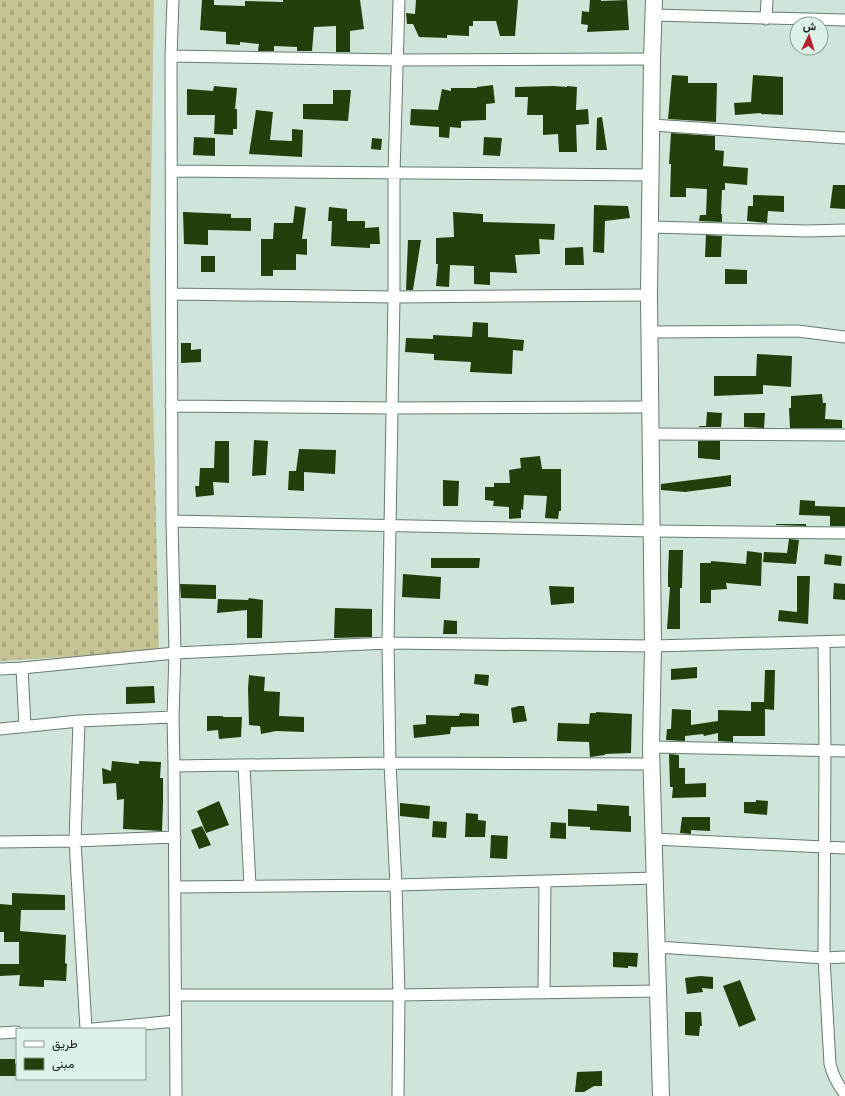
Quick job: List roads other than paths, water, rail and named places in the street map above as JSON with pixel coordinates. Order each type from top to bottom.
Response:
[{"type":"street","points":[[173,0],[171,56],[172,521],[175,653],[173,717],[176,1096]]},
{"type":"street","points":[[398,1096],[399,995],[396,885],[390,763],[388,643],[394,297],[394,173],[399,0]]},
{"type":"street","points":[[766,18],[767,0]]},
{"type":"street","points":[[661,1096],[651,747],[653,646],[649,295],[654,8],[766,18],[845,20]]},
{"type":"street","points":[[171,56],[398,60],[652,59]]},
{"type":"street","points":[[652,125],[845,138]]},
{"type":"street","points":[[172,171],[650,175]]},
{"type":"street","points":[[650,227],[807,231],[845,230]]},
{"type":"street","points":[[172,294],[394,297],[649,295]]},
{"type":"street","points":[[650,332],[798,331],[845,337]]},
{"type":"street","points":[[172,406],[392,408],[650,407]]},
{"type":"street","points":[[650,434],[845,435]]},
{"type":"street","points":[[172,521],[652,531],[845,533]]},
{"type":"street","points":[[0,669],[175,653],[388,643],[653,646],[845,641]]},
{"type":"street","points":[[824,642],[824,958],[830,1064],[833,1076],[838,1086],[845,1094]]},
{"type":"street","points":[[22,668],[25,727]]},
{"type":"street","points":[[0,730],[79,721],[173,717]]},
{"type":"street","points":[[79,721],[75,841],[86,1028]]},
{"type":"street","points":[[651,747],[845,751]]},
{"type":"street","points":[[174,766],[390,763],[652,764]]},
{"type":"street","points":[[244,765],[250,886]]},
{"type":"street","points":[[0,842],[175,837]]},
{"type":"street","points":[[653,839],[845,848]]},
{"type":"street","points":[[175,887],[396,885],[655,878]]},
{"type":"street","points":[[544,993],[545,881]]},
{"type":"street","points":[[657,947],[824,958],[845,957]]},
{"type":"street","points":[[176,995],[399,995],[658,991]]},
{"type":"street","points":[[103,1028],[175,1021]]},
{"type":"street","points":[[0,1033],[16,1032]]}]
